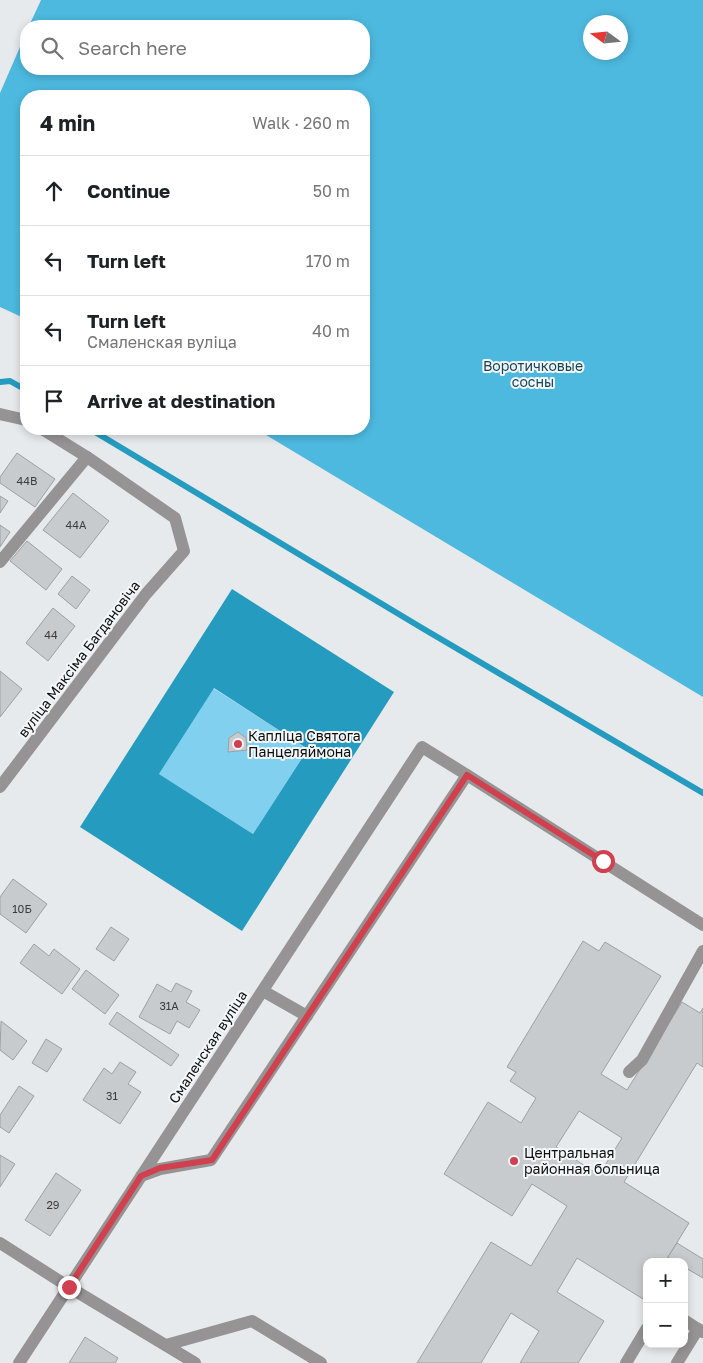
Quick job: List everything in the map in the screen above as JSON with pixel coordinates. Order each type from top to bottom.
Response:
[{"type":"street","points":[[0,414],[20,419]]},
{"type":"street","points":[[0,562],[87,457],[52,435]]},
{"type":"street","name":"вуліца Максіма Багдановіча","points":[[0,787],[146,594],[184,551],[175,518],[87,457]]},
{"type":"street","name":"Смаленская вуліца","points":[[19,1363],[422,747],[467,775]]},
{"type":"street","points":[[141,1176],[160,1168],[212,1160],[467,775],[703,925]]},
{"type":"street","points":[[629,1072],[642,1060],[703,951]]},
{"type":"street","points":[[262,991],[307,1016]]},
{"type":"street","points":[[0,1243],[195,1363]]},
{"type":"street","points":[[166,1345],[252,1321],[321,1363]]},
{"type":"street","points":[[677,1363],[700,1330],[688,1322]]},
{"type":"street","points":[[626,1363],[643,1335]]},
{"type":"shaded area","points":[[232,589],[394,692],[242,931],[80,827]],"holes":[[[214,688],[308,749],[253,834],[159,774]]]},
{"type":"shaded area","points":[[213,688],[308,749],[253,834],[159,774]]},
{"type":"green space","name":"Воротичковые сосны","points":[[41,0],[703,0],[703,697],[266,435],[370,435],[370,90],[20,90],[20,316],[0,307],[0,93],[20,47],[20,75],[370,75],[370,20],[32,20]]},
{"type":"building","points":[[17,453],[55,479],[35,507],[0,483],[0,477]]},
{"type":"building","points":[[73,493],[109,521],[80,558],[43,530]]},
{"type":"building","points":[[0,496],[8,501],[0,513]]},
{"type":"building","points":[[0,525],[10,532],[0,547]]},
{"type":"building","points":[[27,541],[62,569],[46,590],[10,561]]},
{"type":"building","points":[[72,576],[90,590],[76,609],[58,594]]},
{"type":"building","points":[[53,608],[75,626],[48,661],[26,643]]},
{"type":"building","points":[[0,671],[22,689],[0,717]]},
{"type":"building","name":"Капліца Святога Панцеляймона","points":[[238,732],[246,738],[247,750],[228,752],[229,738]]},
{"type":"building","points":[[13,879],[47,904],[26,933],[0,914],[0,897]]},
{"type":"building","points":[[111,927],[129,939],[114,961],[96,949]]},
{"type":"building","name":"Центральная районная больница","points":[[583,941],[599,951],[605,942],[661,976],[601,1074],[627,1090],[682,1002],[700,1013],[703,1008],[703,1067],[697,1063],[624,1182],[689,1223],[667,1258],[643,1258],[643,1299],[577,1258],[557,1292],[604,1321],[578,1363],[520,1363],[539,1331],[511,1313],[481,1363],[417,1363],[491,1242],[531,1266],[567,1206],[532,1184],[512,1216],[444,1174],[488,1102],[521,1123],[536,1098],[510,1081],[516,1072],[507,1067]],"holes":[[[579,1111],[622,1138],[599,1175],[556,1147]]]},
{"type":"building","points":[[34,944],[49,956],[54,949],[80,969],[62,994],[20,963]]},
{"type":"building","points":[[86,970],[119,995],[105,1014],[72,989]]},
{"type":"building","points":[[176,983],[192,991],[186,1002],[200,1010],[189,1028],[177,1021],[170,1034],[139,1017],[157,984],[171,992]]},
{"type":"building","points":[[117,1012],[179,1055],[171,1066],[109,1024]]},
{"type":"building","points":[[1,1021],[27,1041],[13,1060],[0,1050]]},
{"type":"building","points":[[46,1039],[62,1049],[47,1072],[32,1063]]},
{"type":"building","points":[[120,1062],[136,1072],[128,1084],[141,1092],[120,1124],[83,1100],[104,1068],[112,1074]]},
{"type":"building","points":[[19,1086],[34,1096],[9,1133],[0,1127],[0,1115]]},
{"type":"building","points":[[0,1155],[15,1164],[0,1187]]},
{"type":"building","points":[[56,1173],[81,1190],[50,1236],[25,1220]]},
{"type":"building","points":[[677,1243],[703,1259],[703,1278],[688,1269],[688,1258],[668,1257]]},
{"type":"building","points":[[85,1337],[118,1358],[115,1363],[69,1363]]},
{"type":"waterway","points":[[0,382],[10,381],[20,387]]},
{"type":"waterway","points":[[100,435],[422,628],[703,793]]},
{"type":"place","name":"Капліца Святога Панцеляймона","points":[[238,744]]},
{"type":"place","name":"Центральная районная больница","points":[[514,1161]]},
{"type":"route","points":[[69,1287],[141,1176],[160,1168],[212,1160],[467,775],[603,861]]}]
